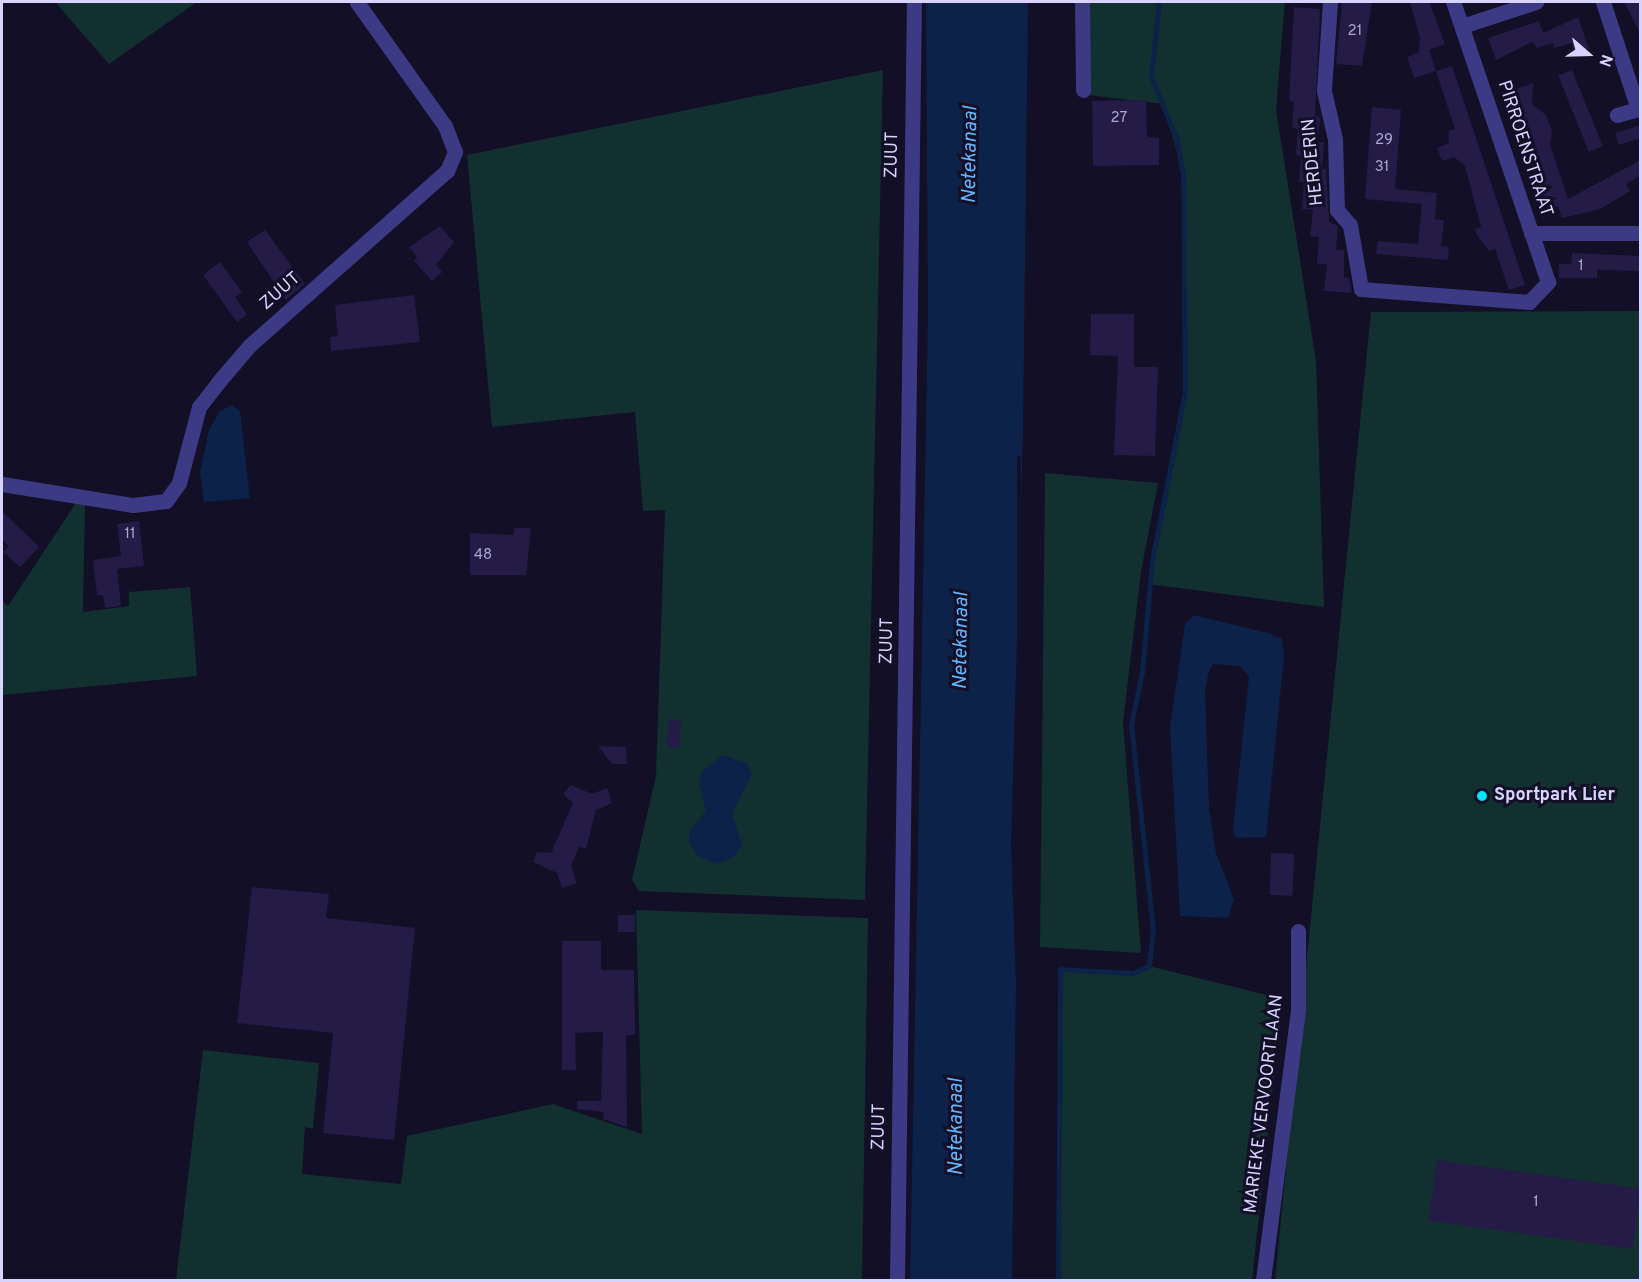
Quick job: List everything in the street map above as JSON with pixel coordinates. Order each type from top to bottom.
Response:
[{"type":"street","name":"ZUUT","points":[[2,484],[133,505],[166,501],[179,483],[200,407],[235,362],[447,171],[455,152],[445,126],[357,2]]},
{"type":"street","name":"ZUUT","points":[[897,1281],[914,2]]},
{"type":"street","points":[[1082,2],[1083,90]]},
{"type":"street","name":"HERDERIN","points":[[1330,2],[1324,91],[1335,139],[1337,210],[1350,225],[1361,289],[1529,302]]},
{"type":"street","name":"PIRROENSTRAAT","points":[[1453,2],[1548,282],[1529,302]]},
{"type":"street","points":[[1462,26],[1536,2]]},
{"type":"street","points":[[1603,2],[1638,109],[1617,115]]},
{"type":"street","points":[[1531,232],[1641,233]]},
{"type":"street","name":"MARIEKE VERVOORTLAAN","points":[[1263,1281],[1298,1009],[1298,932]]},
{"type":"green space","points":[[55,2],[197,2],[109,64]]},
{"type":"green space","points":[[1087,2],[1285,2],[1276,110],[1316,361],[1324,607],[1149,584],[1185,392],[1183,176],[1164,104],[1088,95]]},
{"type":"green space","points":[[883,70],[865,900],[639,891],[632,880],[656,776],[665,510],[643,511],[635,412],[492,427],[467,155]]},
{"type":"green space","name":"Sportpark Lier","points":[[1640,311],[1640,1280],[1275,1280],[1371,312]]},
{"type":"green space","points":[[1045,473],[1158,483],[1141,572],[1123,722],[1141,953],[1040,947]]},
{"type":"green space","points":[[85,502],[83,612],[129,606],[129,592],[190,587],[197,676],[2,695],[2,600],[8,606],[76,503]]},
{"type":"green space","points":[[636,910],[868,918],[862,1280],[176,1280],[203,1050],[319,1063],[313,1129],[305,1127],[302,1174],[401,1184],[407,1136],[553,1104],[642,1134]]},
{"type":"green space","points":[[1149,966],[1271,996],[1280,1021],[1252,1280],[1058,1280],[1060,969],[1133,973]]},
{"type":"water","name":"Netekanaal","points":[[926,2],[1028,2],[1023,436],[1011,843],[1016,982],[1012,1280],[910,1280],[928,314]]},
{"type":"water","points":[[231,405],[240,411],[250,498],[204,502],[200,472],[209,430],[219,412]]},
{"type":"water","points":[[1194,615],[1268,633],[1282,639],[1284,656],[1266,837],[1236,838],[1233,829],[1249,676],[1240,666],[1213,664],[1209,671],[1205,690],[1209,808],[1216,853],[1234,899],[1228,918],[1180,916],[1170,727],[1185,624]]},
{"type":"water","points":[[723,755],[747,763],[752,774],[732,813],[742,845],[734,857],[717,864],[699,857],[689,842],[690,832],[706,810],[699,784],[702,771]]},
{"type":"pier","points":[[1017,456],[1021,456],[1021,1280],[1017,1280]]},
{"type":"building","points":[[1342,2],[1372,2],[1362,66],[1336,64]]},
{"type":"building","points":[[1410,2],[1429,2],[1445,44],[1429,50],[1436,71],[1414,78],[1407,57],[1419,52],[1420,38]]},
{"type":"building","points":[[1624,2],[1641,2],[1641,35]]},
{"type":"building","points":[[1294,7],[1320,9],[1315,115],[1320,118],[1318,142],[1324,142],[1322,169],[1326,169],[1329,222],[1338,226],[1336,250],[1344,250],[1344,277],[1349,278],[1352,293],[1324,291],[1327,264],[1317,264],[1319,237],[1310,236],[1313,210],[1302,209],[1304,182],[1299,182],[1301,156],[1296,155],[1298,129],[1292,128],[1294,102],[1289,101]]},
{"type":"building","points":[[1578,17],[1589,49],[1575,54],[1572,43],[1554,48],[1553,43],[1537,48],[1532,42],[1496,60],[1488,38],[1539,21],[1543,33]]},
{"type":"building","points":[[1452,66],[1525,285],[1509,290],[1495,249],[1489,251],[1477,235],[1475,229],[1481,227],[1465,166],[1454,157],[1442,161],[1437,148],[1449,143],[1449,131],[1455,129],[1436,71]]},
{"type":"building","points":[[1572,70],[1603,146],[1589,152],[1558,76]]},
{"type":"building","points":[[1533,83],[1532,104],[1546,115],[1552,131],[1550,145],[1568,199],[1641,160],[1641,175],[1626,184],[1630,191],[1600,209],[1562,218],[1558,206],[1546,210],[1508,92]]},
{"type":"building","points":[[1146,100],[1147,137],[1159,138],[1159,165],[1093,166],[1092,101]]},
{"type":"building","points":[[1372,107],[1401,110],[1395,189],[1437,193],[1435,219],[1444,220],[1441,246],[1449,247],[1448,260],[1376,254],[1378,241],[1418,244],[1422,204],[1365,199]]},
{"type":"building","points":[[1641,125],[1641,138],[1619,145],[1615,133]]},
{"type":"building","points":[[440,226],[454,242],[436,265],[442,272],[432,281],[414,261],[417,257],[409,247]]},
{"type":"building","points":[[265,230],[305,284],[286,300],[247,242]]},
{"type":"building","points":[[1572,253],[1641,256],[1641,271],[1597,270],[1597,278],[1559,278],[1559,264],[1571,264]]},
{"type":"building","points":[[220,262],[242,292],[235,297],[247,314],[237,322],[203,275]]},
{"type":"building","points":[[414,295],[420,342],[331,351],[330,337],[338,336],[335,305]]},
{"type":"building","points":[[1091,314],[1134,314],[1134,367],[1158,367],[1155,456],[1114,455],[1118,356],[1090,355]]},
{"type":"building","points":[[2,511],[39,547],[20,567],[3,552],[9,546],[2,539]]},
{"type":"building","points":[[139,521],[144,566],[117,569],[121,606],[105,608],[103,595],[97,595],[93,560],[121,556],[117,524]]},
{"type":"building","points":[[514,528],[531,528],[526,575],[470,575],[470,533],[514,535]]},
{"type":"building","points":[[669,719],[681,720],[679,748],[667,747]]},
{"type":"building","points":[[598,746],[626,747],[627,764],[612,764]]},
{"type":"building","points":[[571,785],[592,794],[607,788],[612,803],[596,810],[586,849],[579,847],[571,866],[577,883],[562,888],[557,873],[533,862],[537,852],[551,853],[573,803],[563,794]]},
{"type":"building","points":[[1271,853],[1294,854],[1293,896],[1270,895]]},
{"type":"building","points":[[252,887],[329,894],[326,918],[415,928],[394,1140],[323,1133],[333,1033],[237,1023]]},
{"type":"building","points":[[618,915],[635,915],[635,932],[618,932]]},
{"type":"building","points":[[562,941],[601,941],[601,970],[634,970],[635,1035],[626,1035],[627,1127],[603,1119],[604,1112],[577,1109],[577,1101],[601,1101],[603,1032],[575,1033],[576,1070],[562,1070]]},
{"type":"building","points":[[1437,1160],[1640,1189],[1633,1249],[1429,1220]]},
{"type":"waterway","points":[[1058,1280],[1060,969],[1133,973],[1149,966],[1153,930],[1131,725],[1142,672],[1152,561],[1185,392],[1183,176],[1176,138],[1151,77],[1159,2]]},
{"type":"place","name":"Sportpark Lier","points":[[1482,796]]}]
